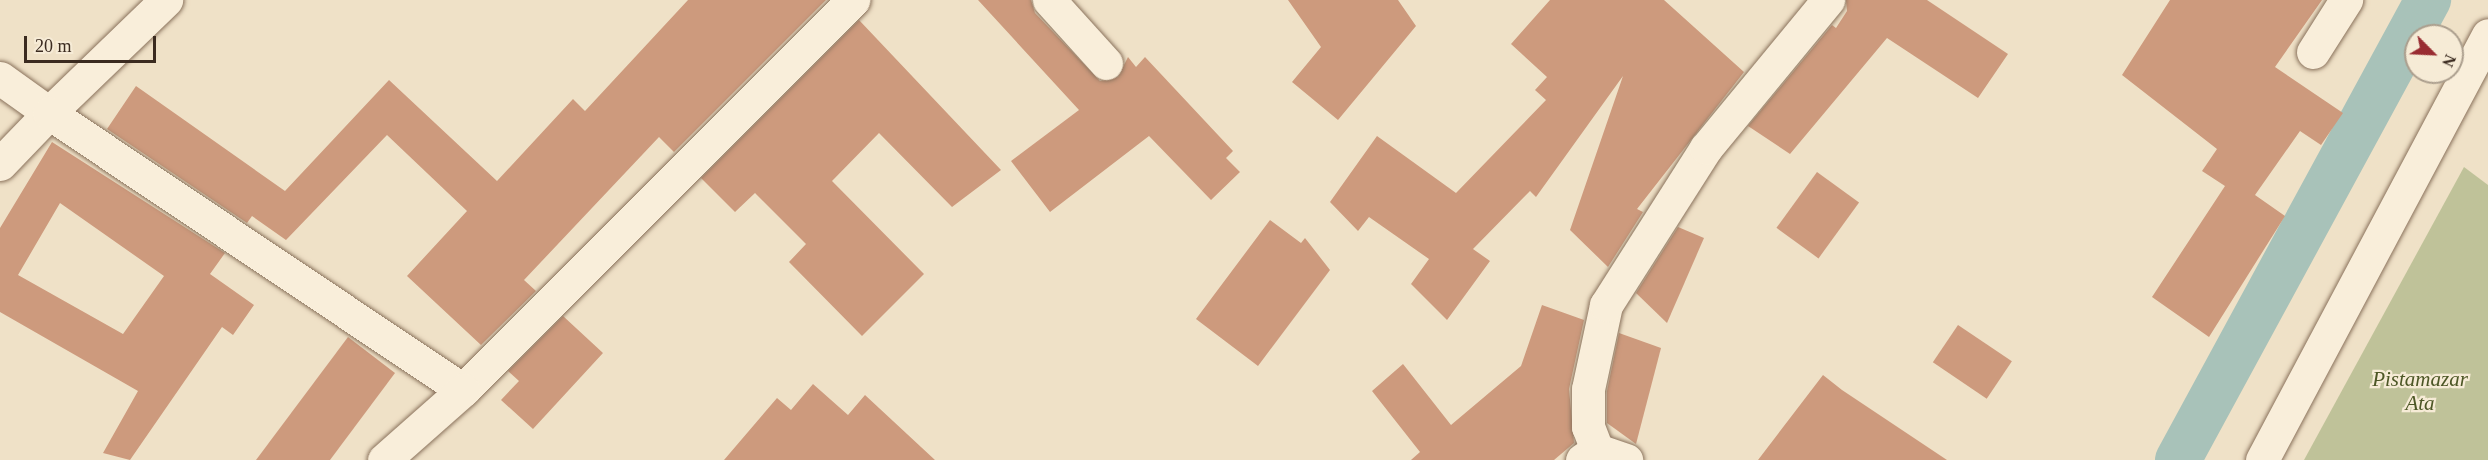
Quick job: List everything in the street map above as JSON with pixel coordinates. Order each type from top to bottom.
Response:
[{"type":"street","points":[[0,164],[49,113],[166,0]]},
{"type":"street","points":[[384,460],[463,390],[853,0]]},
{"type":"street","points":[[1049,0],[1106,63]]},
{"type":"street","points":[[1602,457],[1588,427],[1588,388],[1606,305],[1706,148],[1828,0]]},
{"type":"street","points":[[2313,52],[2346,0]]},
{"type":"street","points":[[2262,460],[2488,35]]},
{"type":"street","points":[[0,78],[463,390]]},
{"type":"green space","name":"Pistamazar Ata","points":[[2464,167],[2488,185],[2488,460],[2304,460]]},
{"type":"building","points":[[688,0],[826,0],[674,152],[659,137],[524,280],[536,291],[481,345],[407,276],[467,211],[387,135],[286,240],[252,216],[247,223],[107,129],[136,86],[285,191],[389,80],[497,181],[573,99],[585,111]]},
{"type":"building","points":[[978,0],[1031,0],[1035,13],[1100,81],[1118,77],[1128,57],[1136,67],[1145,57],[1233,151],[1226,158],[1240,172],[1211,200],[1149,136],[1050,212],[1011,161],[1079,110]]},
{"type":"building","points":[[1288,0],[1398,0],[1416,26],[1338,120],[1292,82],[1321,47]]},
{"type":"building","points":[[1550,0],[1664,0],[1744,72],[1637,209],[1643,212],[1608,267],[1570,230],[1623,76],[1536,197],[1530,191],[1473,249],[1490,261],[1447,320],[1411,284],[1429,259],[1369,217],[1358,231],[1330,202],[1377,136],[1456,193],[1546,100],[1535,90],[1547,77],[1511,44]]},
{"type":"building","points":[[1846,0],[1927,0],[2008,54],[1978,98],[1887,38],[1790,154],[1748,126],[1832,25],[1836,28],[1847,11]]},
{"type":"building","points":[[2170,0],[2322,0],[2275,67],[2343,113],[2321,145],[2300,131],[2255,195],[2285,216],[2209,337],[2152,297],[2225,186],[2202,171],[2217,149],[2122,75]]},
{"type":"building","points":[[859,20],[1001,170],[952,207],[879,133],[832,181],[924,274],[862,336],[789,262],[806,244],[755,193],[735,212],[701,178]]},
{"type":"building","points":[[52,142],[225,253],[210,274],[254,305],[233,335],[222,327],[130,460],[103,453],[138,391],[0,312],[0,228]],"holes":[[[60,203],[164,276],[123,334],[18,275]]]},
{"type":"building","points":[[1817,172],[1859,203],[1819,258],[1776,228]]},
{"type":"building","points":[[1270,220],[1301,243],[1305,238],[1330,270],[1258,366],[1196,319]]},
{"type":"building","points":[[1678,227],[1704,238],[1667,323],[1636,293]]},
{"type":"building","points":[[1542,305],[1584,320],[1569,389],[1574,443],[1554,460],[1411,460],[1420,452],[1372,391],[1403,364],[1451,425],[1521,366]]},
{"type":"building","points":[[563,316],[603,353],[533,429],[501,400],[519,381],[508,371]]},
{"type":"building","points":[[1958,325],[2012,361],[1987,399],[1933,362]]},
{"type":"building","points":[[1619,333],[1661,348],[1636,444],[1607,423],[1607,391]]},
{"type":"building","points":[[348,337],[395,373],[330,460],[256,460]]},
{"type":"building","points":[[1823,375],[1842,390],[1947,460],[1758,460]]},
{"type":"building","points":[[813,384],[848,415],[865,395],[935,460],[724,460],[777,398],[791,410]]},
{"type":"waterway","points":[[2178,460],[2428,0]]}]
